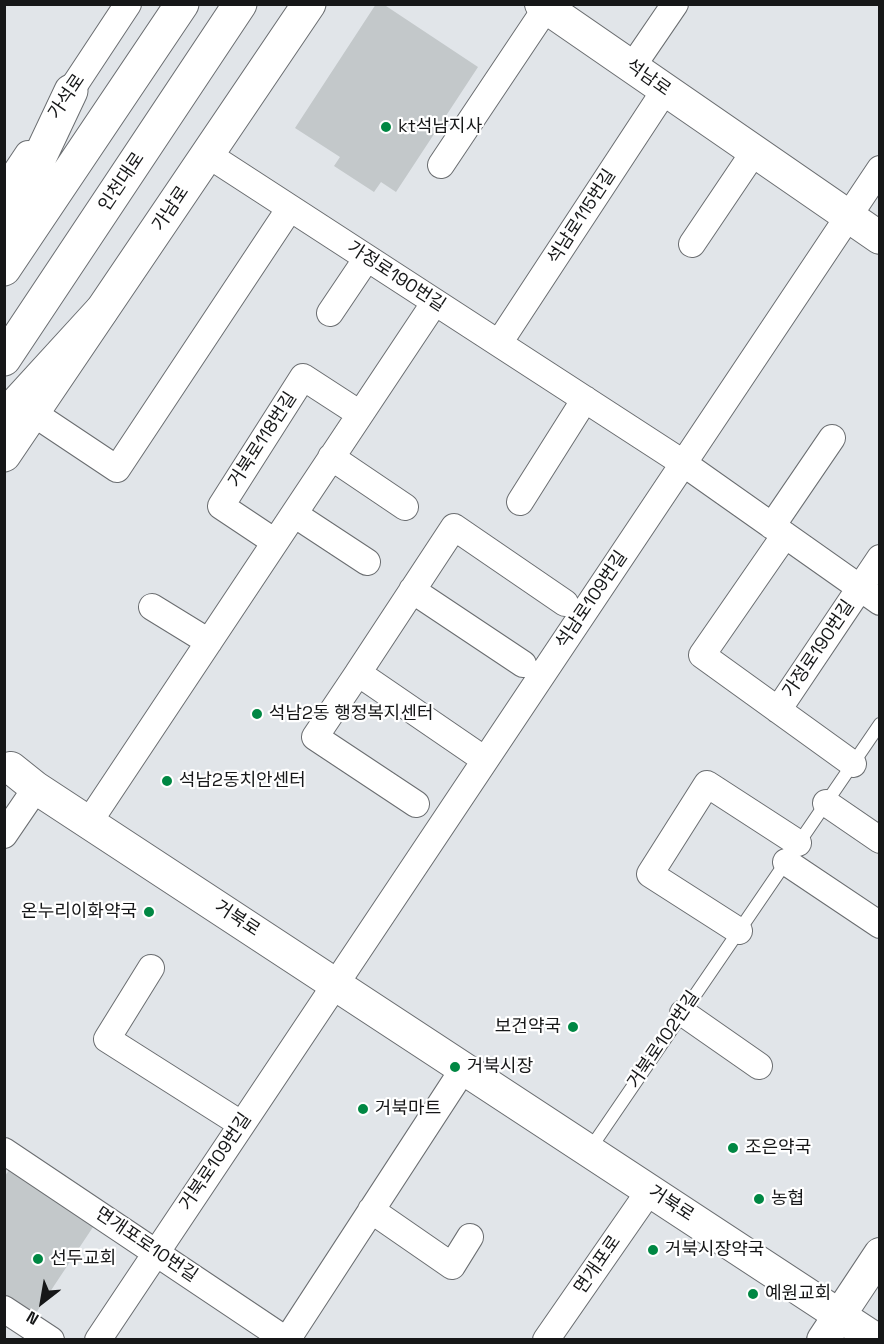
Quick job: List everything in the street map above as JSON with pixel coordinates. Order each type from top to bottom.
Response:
[{"type":"main road","points":[[4,269],[182,4]]},
{"type":"main road","name":"인천대로","points":[[4,359],[240,4]]},
{"type":"main road","name":"가남로","points":[[19,415],[101,311],[309,4]]},
{"type":"main road","points":[[4,233],[71,91]]},
{"type":"main road","points":[[4,455],[19,415]]},
{"type":"street","name":"가석로","points":[[4,190],[129,4]]},
{"type":"street","points":[[632,67],[675,4]]},
{"type":"street","points":[[441,165],[544,6]]},
{"type":"street","name":"석남로","points":[[544,6],[879,238]]},
{"type":"street","name":"석남로115번길","points":[[499,343],[665,90]]},
{"type":"street","points":[[692,244],[754,152]]},
{"type":"street","name":"가정로190번길","points":[[207,154],[683,463],[869,595]]},
{"type":"street","name":"석남로109번길","points":[[335,984],[879,169]]},
{"type":"street","points":[[19,415],[117,469],[290,208]]},
{"type":"street","points":[[330,313],[367,258]]},
{"type":"street","points":[[89,822],[435,302]]},
{"type":"street","name":"거북로118번길","points":[[275,542],[221,506],[303,377],[360,414]]},
{"type":"street","points":[[520,502],[585,399]]},
{"type":"street","name":"가정로190번길","points":[[832,438],[702,655],[853,764]]},
{"type":"street","points":[[331,457],[405,507]]},
{"type":"street","points":[[294,514],[367,562]]},
{"type":"street","points":[[416,804],[315,737],[454,527],[565,603]]},
{"type":"street","name":"가정로190번길","points":[[778,710],[869,595],[879,558]]},
{"type":"street","points":[[412,590],[524,664]]},
{"type":"street","points":[[152,607],[209,642]]},
{"type":"street","points":[[358,672],[485,760]]},
{"type":"street","name":"거북로","points":[[7,765],[36,788],[650,1190],[831,1327],[877,1340]]},
{"type":"street","points":[[739,931],[650,874],[707,784],[879,925]]},
{"type":"street","points":[[4,835],[36,788]]},
{"type":"street","points":[[826,803],[879,840]]},
{"type":"street","points":[[151,968],[107,1039],[241,1124]]},
{"type":"street","name":"거북로109번길","points":[[98,1340],[335,984]]},
{"type":"street","points":[[683,1013],[759,1066]]},
{"type":"street","points":[[287,1340],[464,1068]]},
{"type":"street","name":"면개포로10번길","points":[[4,1151],[287,1340]]},
{"type":"street","name":"면개포로","points":[[546,1340],[650,1190]]},
{"type":"street","points":[[371,1210],[452,1266],[471,1237]]},
{"type":"street","points":[[831,1327],[879,1254]]},
{"type":"street","points":[[4,1309],[51,1340]]},
{"type":"lane","name":"거북로102번길","points":[[589,1150],[879,724]]},
{"type":"building","points":[[376,4],[383,4],[478,67],[396,192],[381,182],[374,192],[334,166],[340,157],[295,128]]},
{"type":"building","name":"선두교회","points":[[13,1165],[97,1221],[34,1316],[4,1297],[4,1177]]},
{"type":"place","name":"kt석남지사","points":[[386,127]]},
{"type":"place","name":"석남2동 행정복지센터","points":[[257,714]]},
{"type":"place","name":"석남2동치안센터","points":[[167,781]]},
{"type":"place","name":"온누리이화약국","points":[[149,912]]},
{"type":"place","name":"보건약국","points":[[573,1027]]},
{"type":"place","name":"거북시장","points":[[455,1067]]},
{"type":"place","name":"거북마트","points":[[363,1109]]},
{"type":"place","name":"조은약국","points":[[733,1148]]},
{"type":"place","name":"농협","points":[[759,1199]]},
{"type":"place","name":"거북시장약국","points":[[653,1250]]},
{"type":"place","name":"선두교회","points":[[38,1259]]},
{"type":"place","name":"예원교회","points":[[753,1294]]}]
